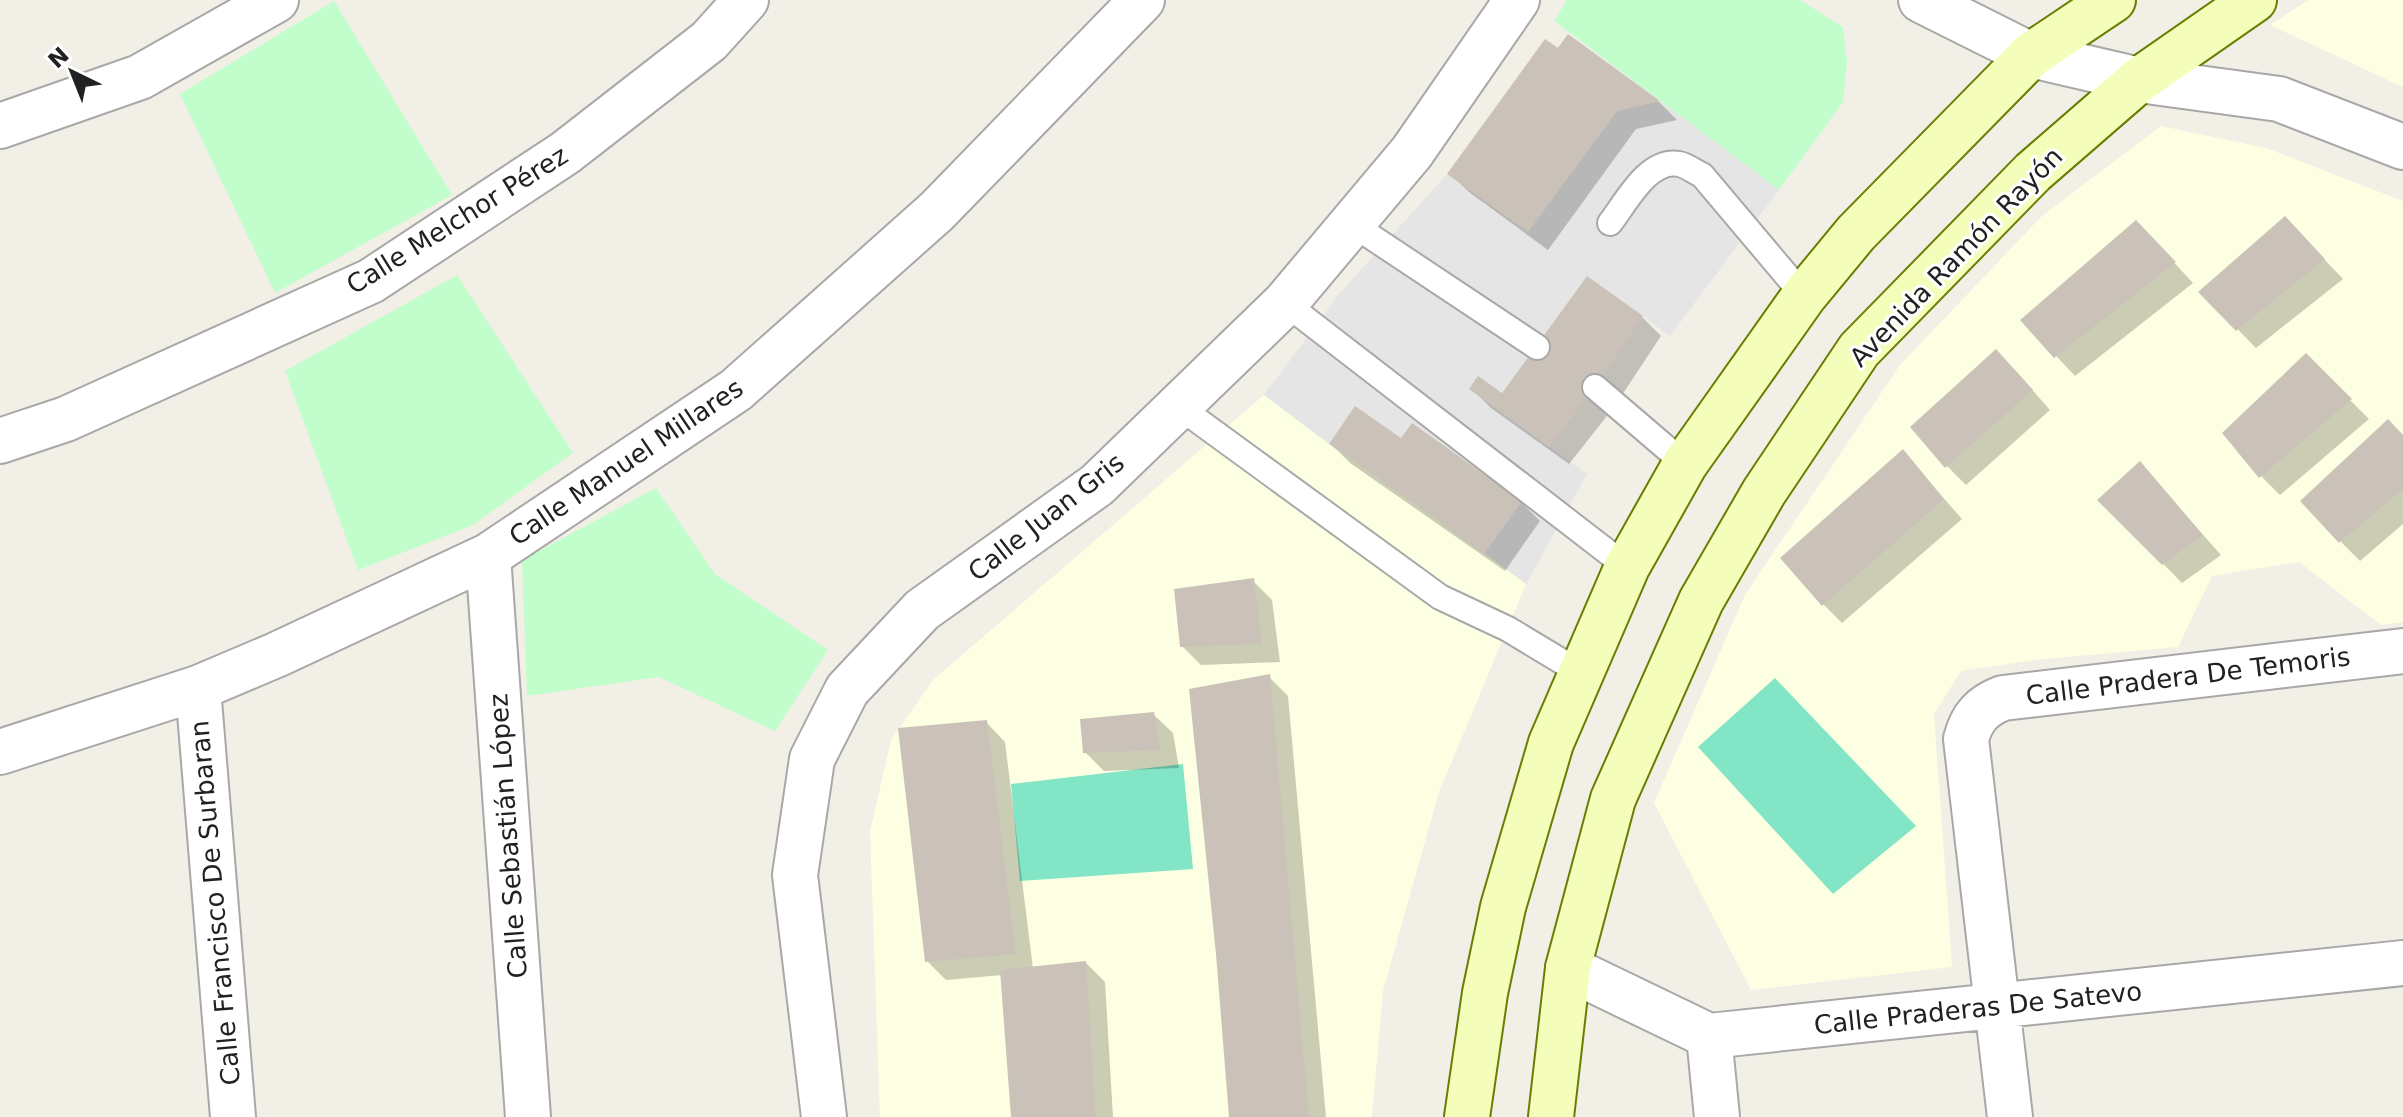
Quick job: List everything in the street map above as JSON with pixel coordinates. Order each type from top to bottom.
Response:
[{"type":"main road","points":[[1467,1117],[1485,993],[1503,907],[1551,743],[1627,567],[1685,464],[1804,296],[1856,233],[2031,55],[2113,0]]},
{"type":"main road","name":"Avenida Ramón Rayón","points":[[1551,1117],[1568,968],[1613,799],[1701,601],[1764,492],[1859,350],[2033,172],[2139,80],[2254,0]]},
{"type":"street","points":[[0,126],[140,77],[276,0]]},
{"type":"street","name":"Calle Melchor Pérez","points":[[0,441],[66,419],[371,281],[565,153],[709,41],[746,0]]},
{"type":"street","name":"Calle Manuel Millares","points":[[0,752],[198,688],[488,556],[736,390],[937,211],[1142,0]]},
{"type":"street","name":"Calle Juan Gris","points":[[824,1117],[795,875],[812,759],[847,690],[922,610],[1097,485],[1285,303],[1412,152],[1517,0]]},
{"type":"street","points":[[1921,0],[2031,55],[2139,80],[2279,99],[2403,147]]},
{"type":"street","name":"Calle Sebastián López","points":[[488,556],[528,1117]]},
{"type":"street","name":"Calle Pradera De Temoris","points":[[1997,1005],[1966,739],[1977,712],[2003,698],[2403,651]]},
{"type":"street","name":"Calle Francisco De Surbaran","points":[[198,688],[233,1117]]},
{"type":"street","name":"Calle Praderas De Satevo","points":[[1709,1036],[2403,963]]},
{"type":"street","points":[[1568,968],[1709,1036],[1717,1117]]},
{"type":"street","points":[[1997,1005],[2010,1117]]},
{"type":"lane","points":[[1610,223],[1646,176],[1660,166],[1679,164],[1702,175],[1804,296]]},
{"type":"lane","points":[[1352,224],[1537,347]]},
{"type":"lane","points":[[1285,303],[1627,567]]},
{"type":"lane","points":[[1595,387],[1685,464]]},
{"type":"lane","points":[[1178,406],[1440,597],[1508,629],[1581,673]]},
{"type":"shaded area","points":[[2308,0],[2403,0],[2403,87],[2270,25]]},
{"type":"shaded area","points":[[1660,101],[1779,190],[1670,336],[1587,276],[1502,393],[1479,377],[1469,389],[1587,474],[1526,584],[1485,553],[1521,501],[1412,424],[1401,438],[1355,407],[1329,444],[1264,395],[1340,293],[1447,174],[1528,232],[1617,111]]},
{"type":"shaded area","points":[[2161,126],[2266,148],[2403,201],[2403,622],[2381,625],[2299,562],[2212,576],[2178,647],[2034,660],[1961,671],[1934,714],[1952,967],[1751,990],[1654,803],[1745,595],[1900,365],[2041,217]]},
{"type":"shaded area","points":[[1264,395],[1526,584],[1439,792],[1383,991],[1372,1117],[880,1117],[870,832],[891,740],[933,680]]},
{"type":"green space","points":[[1567,0],[1800,0],[1843,27],[1847,62],[1843,102],[1779,190],[1554,21]]},
{"type":"green space","points":[[334,1],[452,195],[275,293],[180,94]]},
{"type":"green space","points":[[457,275],[573,453],[473,525],[358,570],[285,371]]},
{"type":"green space","points":[[656,488],[715,574],[828,650],[775,731],[659,677],[527,696],[522,560]]},
{"type":"green space","points":[[1775,678],[1916,826],[1833,894],[1698,747]]},
{"type":"green space","points":[[1183,764],[1193,869],[1020,881],[1011,784]]},
{"type":"building","points":[[1568,34],[1660,101],[1617,111],[1528,232],[1447,174],[1545,39],[1558,48]]},
{"type":"building","points":[[2285,216],[2325,259],[2236,331],[2198,292]]},
{"type":"building","points":[[2136,220],[2176,262],[2054,358],[2020,320]]},
{"type":"building","points":[[1587,276],[1643,316],[1549,447],[1469,389],[1478,376],[1502,393]]},
{"type":"building","points":[[1996,349],[2033,390],[1945,468],[1910,427]]},
{"type":"building","points":[[2306,353],[2352,399],[2259,478],[2222,433]]},
{"type":"building","points":[[1355,406],[1401,438],[1412,423],[1522,501],[1485,553],[1329,444]]},
{"type":"building","points":[[2388,419],[2403,435],[2403,489],[2339,543],[2300,501]]},
{"type":"building","points":[[1903,449],[1944,499],[1822,606],[1780,558]]},
{"type":"building","points":[[2140,461],[2203,535],[2162,565],[2097,500]]},
{"type":"building","points":[[1254,578],[1262,644],[1180,647],[1174,589]]},
{"type":"building","points":[[1270,674],[1309,1117],[1229,1117],[1189,689]]},
{"type":"building","points":[[1154,712],[1161,750],[1083,753],[1080,719]]},
{"type":"building","points":[[987,720],[1016,954],[925,962],[898,728]]},
{"type":"building","points":[[1086,961],[1096,1117],[1011,1117],[1000,970]]}]
